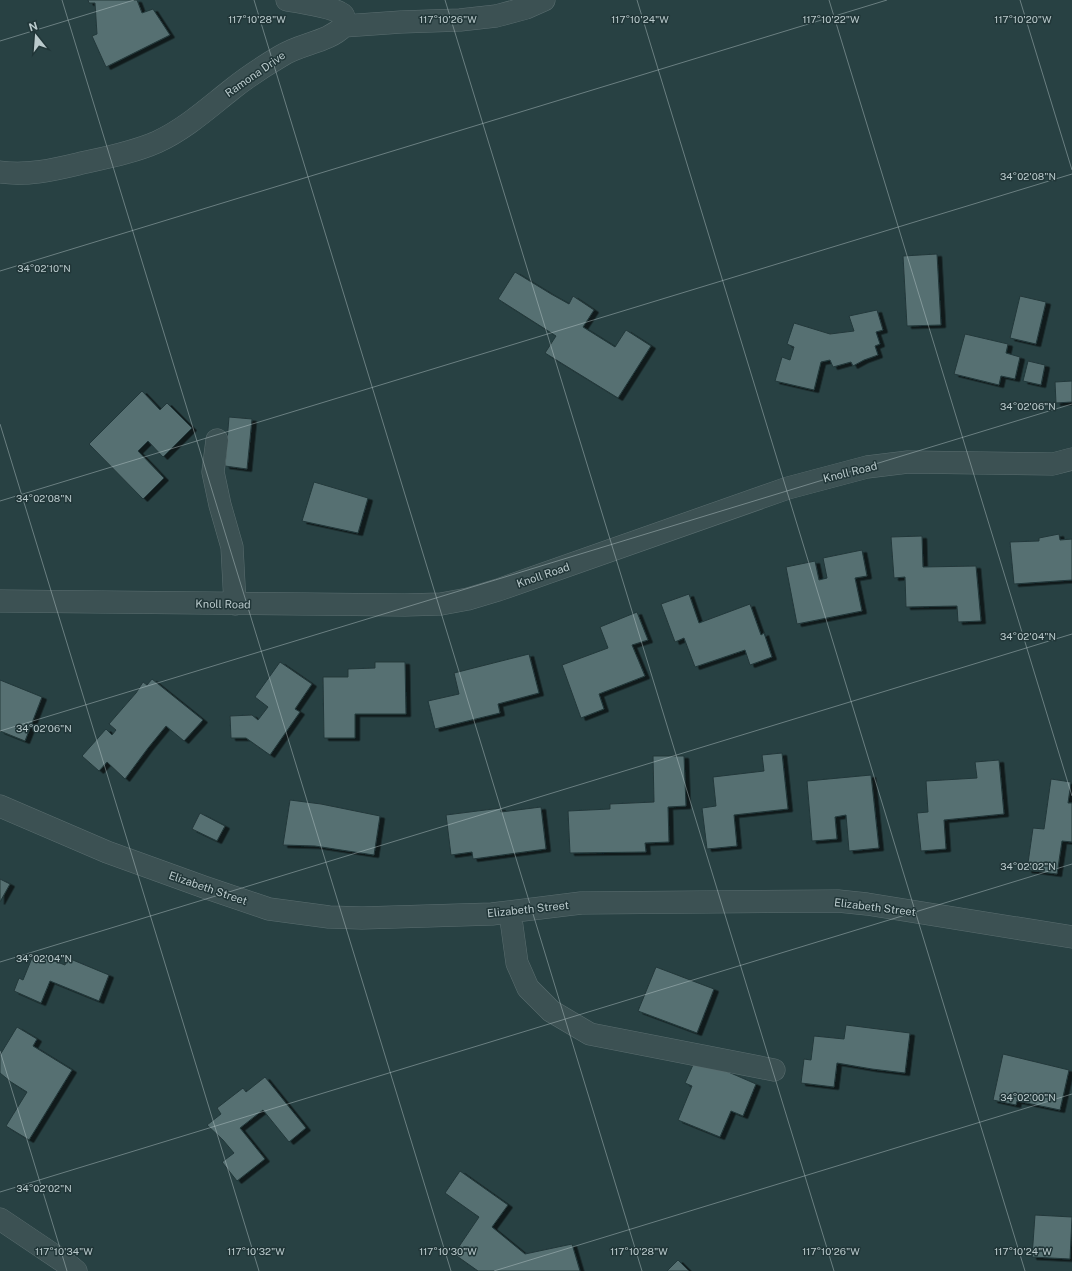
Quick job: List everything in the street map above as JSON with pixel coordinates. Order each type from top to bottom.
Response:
[{"type":"street","points":[[287,0],[331,9],[342,14],[344,18],[344,26],[460,20],[496,16],[526,8],[544,0]]},
{"type":"street","name":"Ramona Drive","points":[[0,172],[41,172],[54,170],[122,154],[156,142],[192,121],[254,73],[289,50],[328,38],[337,33],[344,26]]},
{"type":"street","points":[[217,440],[213,472],[220,505],[232,547],[235,604]]},
{"type":"street","name":"Knoll Road","points":[[0,601],[235,604],[441,604],[468,599],[498,590],[788,488],[867,466],[908,462],[1053,464],[1072,459]]},
{"type":"street","name":"Elizabeth Street","points":[[0,806],[107,852],[269,909],[329,917],[362,918],[492,914],[581,903],[838,902],[867,904],[1072,937]]},
{"type":"street","points":[[510,912],[517,963],[528,988],[551,1011],[590,1034],[774,1070]]},
{"type":"street","points":[[0,1219],[76,1271]]},
{"type":"building","points":[[88,0],[137,0],[142,13],[153,9],[170,35],[106,67],[92,36],[97,34],[95,3],[89,3]]},
{"type":"building","points":[[937,254],[941,325],[907,326],[903,256]]},
{"type":"building","points":[[515,272],[569,304],[573,296],[594,310],[583,327],[615,347],[626,330],[651,346],[618,398],[545,353],[556,336],[498,299]]},
{"type":"building","points":[[1020,296],[1046,302],[1036,344],[1010,338]]},
{"type":"building","points":[[877,310],[883,330],[876,332],[880,344],[875,346],[878,355],[853,366],[851,362],[833,367],[830,360],[821,362],[814,390],[775,381],[782,357],[790,360],[794,347],[787,344],[794,323],[830,334],[854,331],[849,316]]},
{"type":"building","points":[[965,334],[1008,344],[1006,353],[1020,357],[1015,379],[1001,376],[999,385],[954,374]]},
{"type":"building","points":[[1028,361],[1045,365],[1041,385],[1023,381]]},
{"type":"building","points":[[1072,381],[1072,402],[1056,403],[1055,382]]},
{"type":"building","points":[[142,391],[160,410],[167,403],[192,428],[163,457],[148,441],[138,451],[164,478],[143,499],[89,444]]},
{"type":"building","points":[[229,417],[252,419],[247,469],[225,466]]},
{"type":"building","points":[[314,482],[368,498],[358,533],[302,521]]},
{"type":"building","points":[[1059,534],[1060,540],[1072,539],[1072,580],[1014,584],[1010,542],[1039,541],[1039,538]]},
{"type":"building","points":[[922,536],[923,567],[976,566],[981,621],[958,622],[957,606],[906,607],[905,577],[894,578],[891,537]]},
{"type":"building","points":[[862,550],[867,576],[855,578],[862,611],[797,624],[786,567],[815,561],[819,580],[827,578],[823,558]]},
{"type":"building","points":[[689,594],[699,623],[750,604],[761,635],[764,633],[772,657],[750,665],[745,650],[695,667],[684,638],[675,642],[661,604]]},
{"type":"building","points":[[637,612],[648,640],[632,645],[645,676],[599,694],[604,709],[581,718],[562,665],[608,648],[600,627]]},
{"type":"building","points":[[529,654],[539,693],[498,704],[500,713],[435,729],[428,701],[459,694],[454,673]]},
{"type":"building","points":[[280,662],[312,684],[295,709],[300,712],[270,755],[246,738],[231,738],[230,716],[252,715],[258,720],[268,707],[255,697]]},
{"type":"building","points":[[375,662],[405,662],[406,714],[355,714],[355,738],[324,738],[323,677],[348,677],[348,669],[375,668]]},
{"type":"building","points":[[152,679],[203,720],[184,741],[166,726],[125,779],[107,762],[99,771],[82,756],[106,729],[112,735],[116,730],[109,724],[136,693],[143,682],[147,685]]},
{"type":"building","points":[[0,680],[42,697],[25,741],[0,731]]},
{"type":"building","points":[[782,753],[788,809],[734,815],[737,846],[707,849],[702,808],[716,806],[713,777],[764,771],[762,755]]},
{"type":"building","points":[[653,756],[684,756],[686,806],[668,807],[669,842],[645,843],[646,852],[570,853],[568,811],[610,809],[610,804],[654,802]]},
{"type":"building","points":[[999,760],[1004,814],[944,820],[946,849],[921,851],[917,813],[928,812],[926,781],[977,778],[975,762]]},
{"type":"building","points":[[871,775],[879,848],[849,851],[846,815],[835,817],[837,839],[812,841],[807,781]]},
{"type":"building","points":[[1051,779],[1071,782],[1068,803],[1072,803],[1072,842],[1062,841],[1057,874],[1027,870],[1033,828],[1044,829]]},
{"type":"building","points":[[290,800],[321,804],[380,816],[374,855],[315,846],[283,845]]},
{"type":"building","points":[[541,807],[546,849],[473,859],[472,852],[451,855],[446,815],[501,808],[501,812]]},
{"type":"building","points":[[200,813],[225,826],[217,841],[192,829]]},
{"type":"building","points":[[0,879],[10,884],[0,902]]},
{"type":"building","points":[[34,953],[65,965],[68,958],[109,975],[99,1001],[50,981],[41,1003],[14,991],[19,978],[23,980]]},
{"type":"building","points":[[656,967],[714,989],[697,1033],[638,1011]]},
{"type":"building","points":[[846,1025],[910,1033],[905,1073],[837,1063],[834,1087],[801,1083],[804,1059],[811,1060],[814,1036],[844,1039]]},
{"type":"building","points":[[17,1027],[37,1039],[33,1046],[72,1070],[29,1140],[6,1126],[27,1092],[0,1073],[0,1055]]},
{"type":"building","points":[[1003,1054],[1069,1070],[1060,1110],[1017,1101],[1016,1105],[993,1100]]},
{"type":"building","points":[[696,1058],[756,1084],[743,1116],[731,1111],[720,1137],[678,1120],[692,1086],[685,1083]]},
{"type":"building","points":[[265,1077],[306,1128],[289,1142],[263,1110],[240,1128],[265,1159],[237,1181],[222,1162],[234,1153],[207,1125],[221,1114],[217,1108],[243,1088],[246,1092]]},
{"type":"building","points":[[460,1171],[508,1205],[492,1227],[525,1254],[572,1244],[580,1271],[478,1271],[454,1254],[479,1217],[445,1193]]},
{"type":"building","points":[[1035,1215],[1072,1217],[1070,1259],[1032,1257]]},
{"type":"building","points":[[678,1260],[689,1271],[667,1271]]}]
